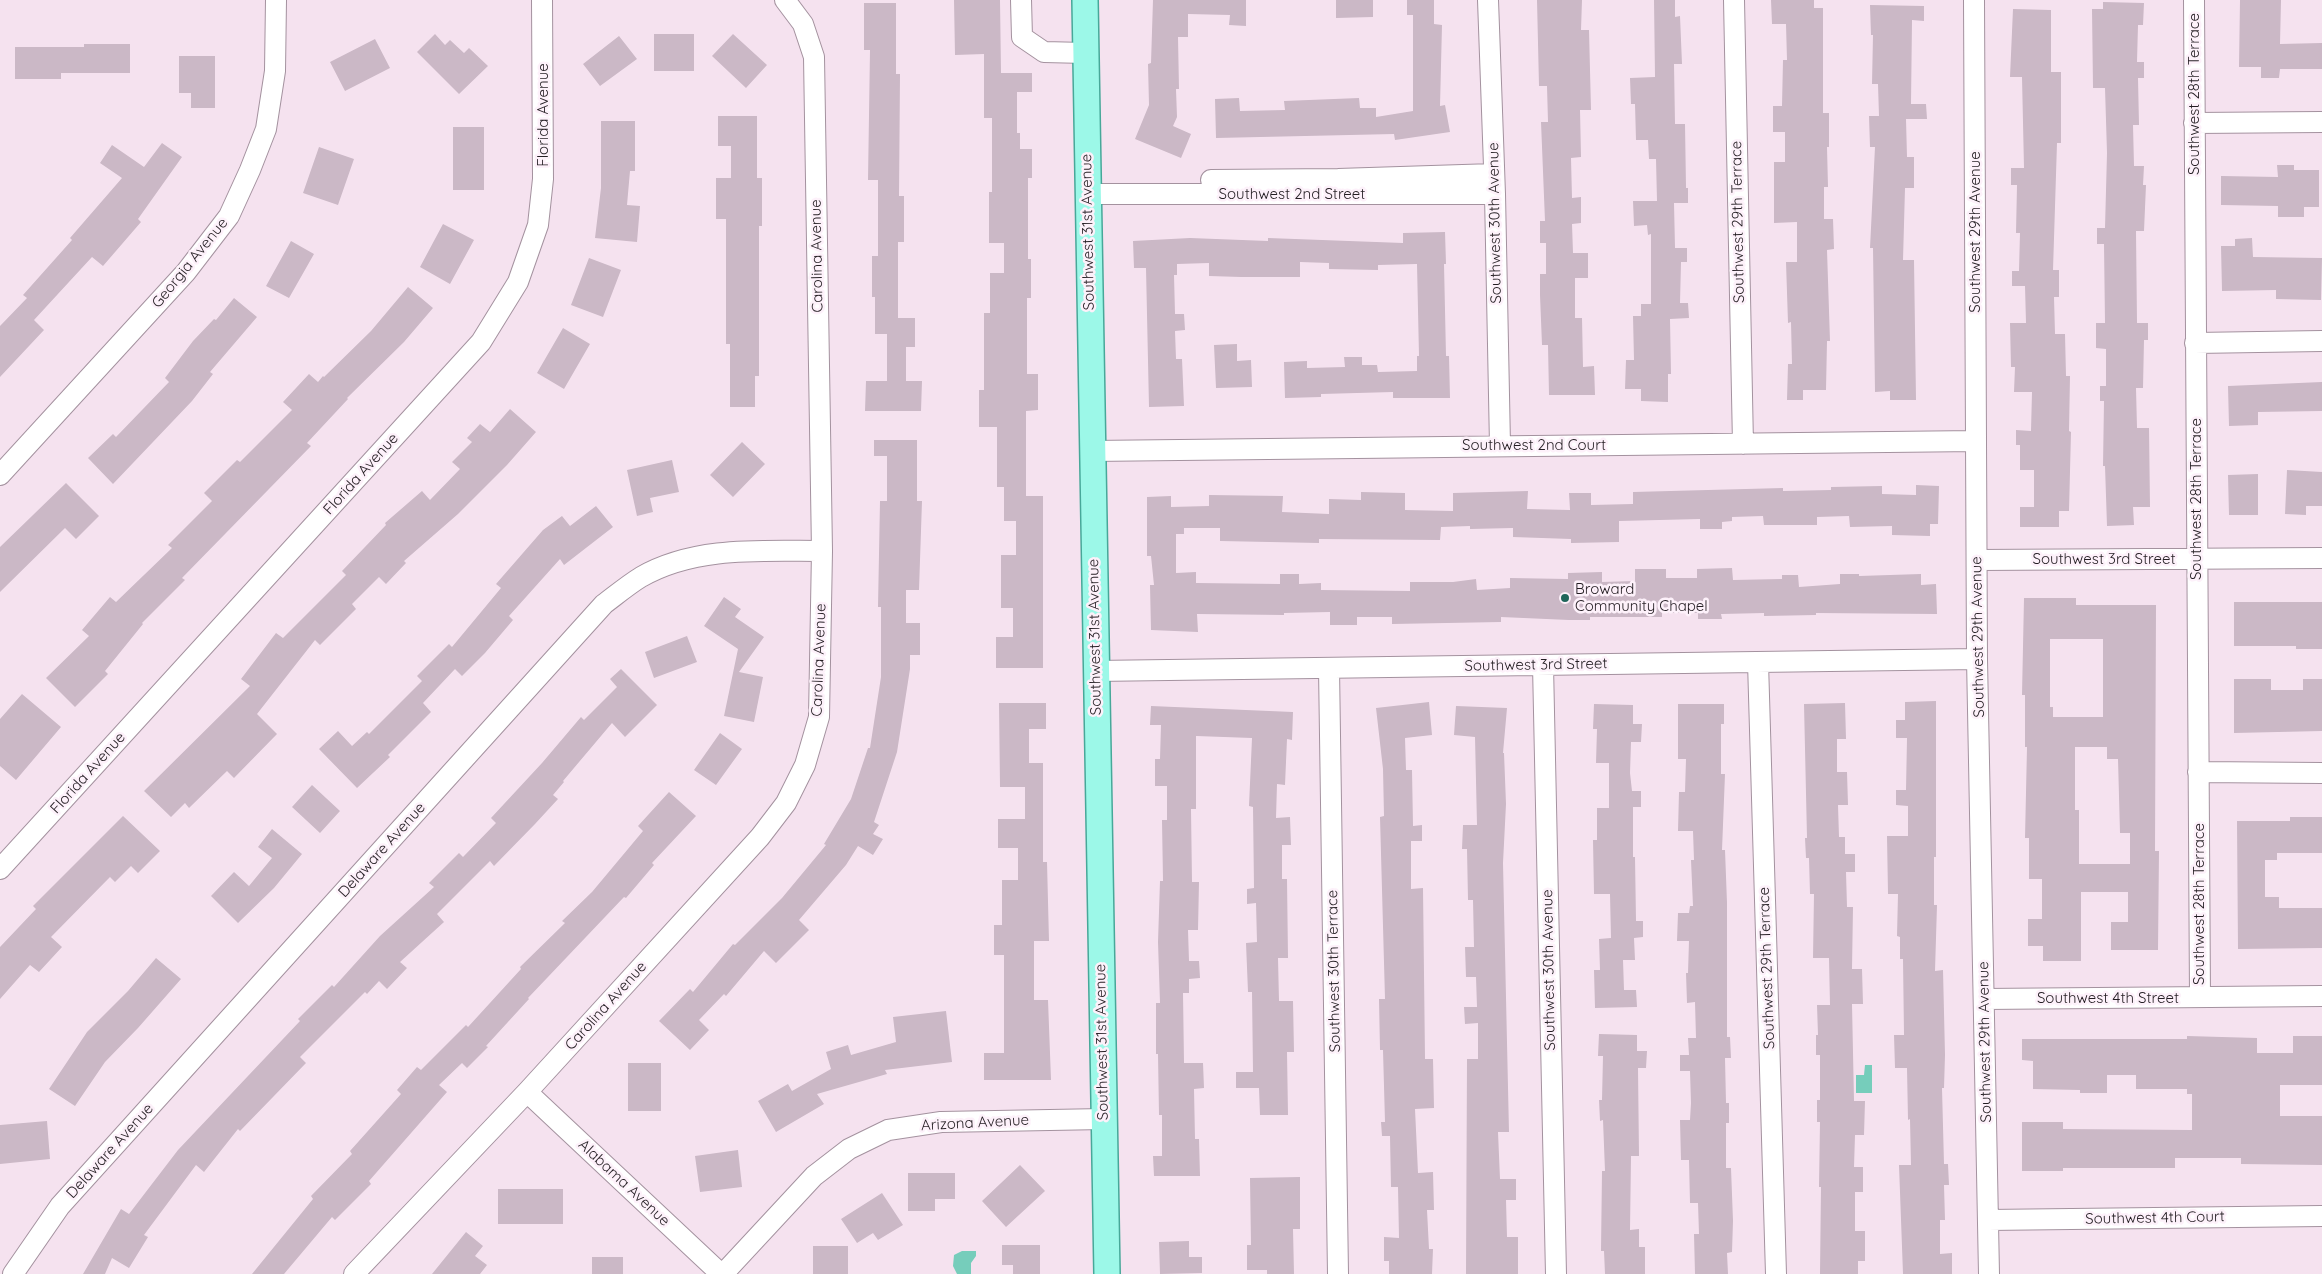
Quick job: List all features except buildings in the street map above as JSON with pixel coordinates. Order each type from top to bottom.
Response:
[{"type":"main road","name":"Southwest 31st Avenue","points":[[1084,0],[1107,1274]]},
{"type":"street","name":"Georgia Avenue","points":[[0,475],[186,272],[229,216],[266,129],[275,71],[276,0]]},
{"type":"street","name":"Florida Avenue","points":[[0,869],[486,335],[518,282],[538,225],[543,179],[542,0]]},
{"type":"street","name":"Carolina Avenue","points":[[354,1274],[527,1092],[760,837],[786,803],[805,765],[819,717],[822,551],[814,57],[803,24],[785,0]]},
{"type":"street","points":[[1021,0],[1022,37],[1044,52],[1085,53]]},
{"type":"street","name":"Southwest 30th Avenue","points":[[1488,0],[1495,194],[1500,445]]},
{"type":"street","name":"Southwest 29th Terrace","points":[[1734,0],[1743,444]]},
{"type":"street","name":"Southwest 29th Avenue","points":[[1974,0],[1977,659],[1989,1274]]},
{"type":"street","name":"Southwest 28th Terrace","points":[[2194,0],[2200,997]]},
{"type":"street","points":[[2194,123],[2322,122]]},
{"type":"street","name":"Southwest 2nd Street","points":[[1088,188],[1494,174]]},
{"type":"street","name":"Southwest 2nd Street","points":[[1088,188],[1495,194]]},
{"type":"street","points":[[2195,343],[2322,341]]},
{"type":"street","name":"Southwest 2nd Court","points":[[1091,451],[1976,441]]},
{"type":"street","name":"Delaware Avenue","points":[[12,1274],[60,1206],[604,604],[641,577],[682,560],[730,551],[822,551]]},
{"type":"street","name":"Southwest 3rd Street","points":[[1977,560],[2322,558]]},
{"type":"street","name":"Southwest 3rd Street","points":[[1095,671],[1977,659]]},
{"type":"street","name":"Southwest 29th Terrace","points":[[1758,662],[1776,1274]]},
{"type":"street","name":"Southwest 30th Avenue","points":[[1543,665],[1556,1274]]},
{"type":"street","name":"Southwest 30th Terrace","points":[[1329,668],[1338,1274]]},
{"type":"street","points":[[2198,772],[2322,772]]},
{"type":"street","name":"Southwest 4th Street","points":[[1984,999],[2322,996]]},
{"type":"street","name":"Alabama Avenue","points":[[527,1092],[722,1274]]},
{"type":"street","name":"Arizona Avenue","points":[[722,1274],[814,1176],[849,1149],[888,1130],[941,1122],[1104,1119]]},
{"type":"street","name":"Southwest 4th Court","points":[[1988,1220],[2322,1216]]},
{"type":"street","points":[[0,1265],[12,1274]]},
{"type":"shaded area","points":[[1865,1065],[1872,1065],[1872,1093],[1856,1093],[1856,1075],[1864,1075]]},
{"type":"shaded area","points":[[962,1251],[976,1251],[976,1256],[971,1263],[971,1274],[957,1274],[953,1266],[954,1255]]},
{"type":"place","name":"Broward Community Chapel","points":[[1565,598]]}]
